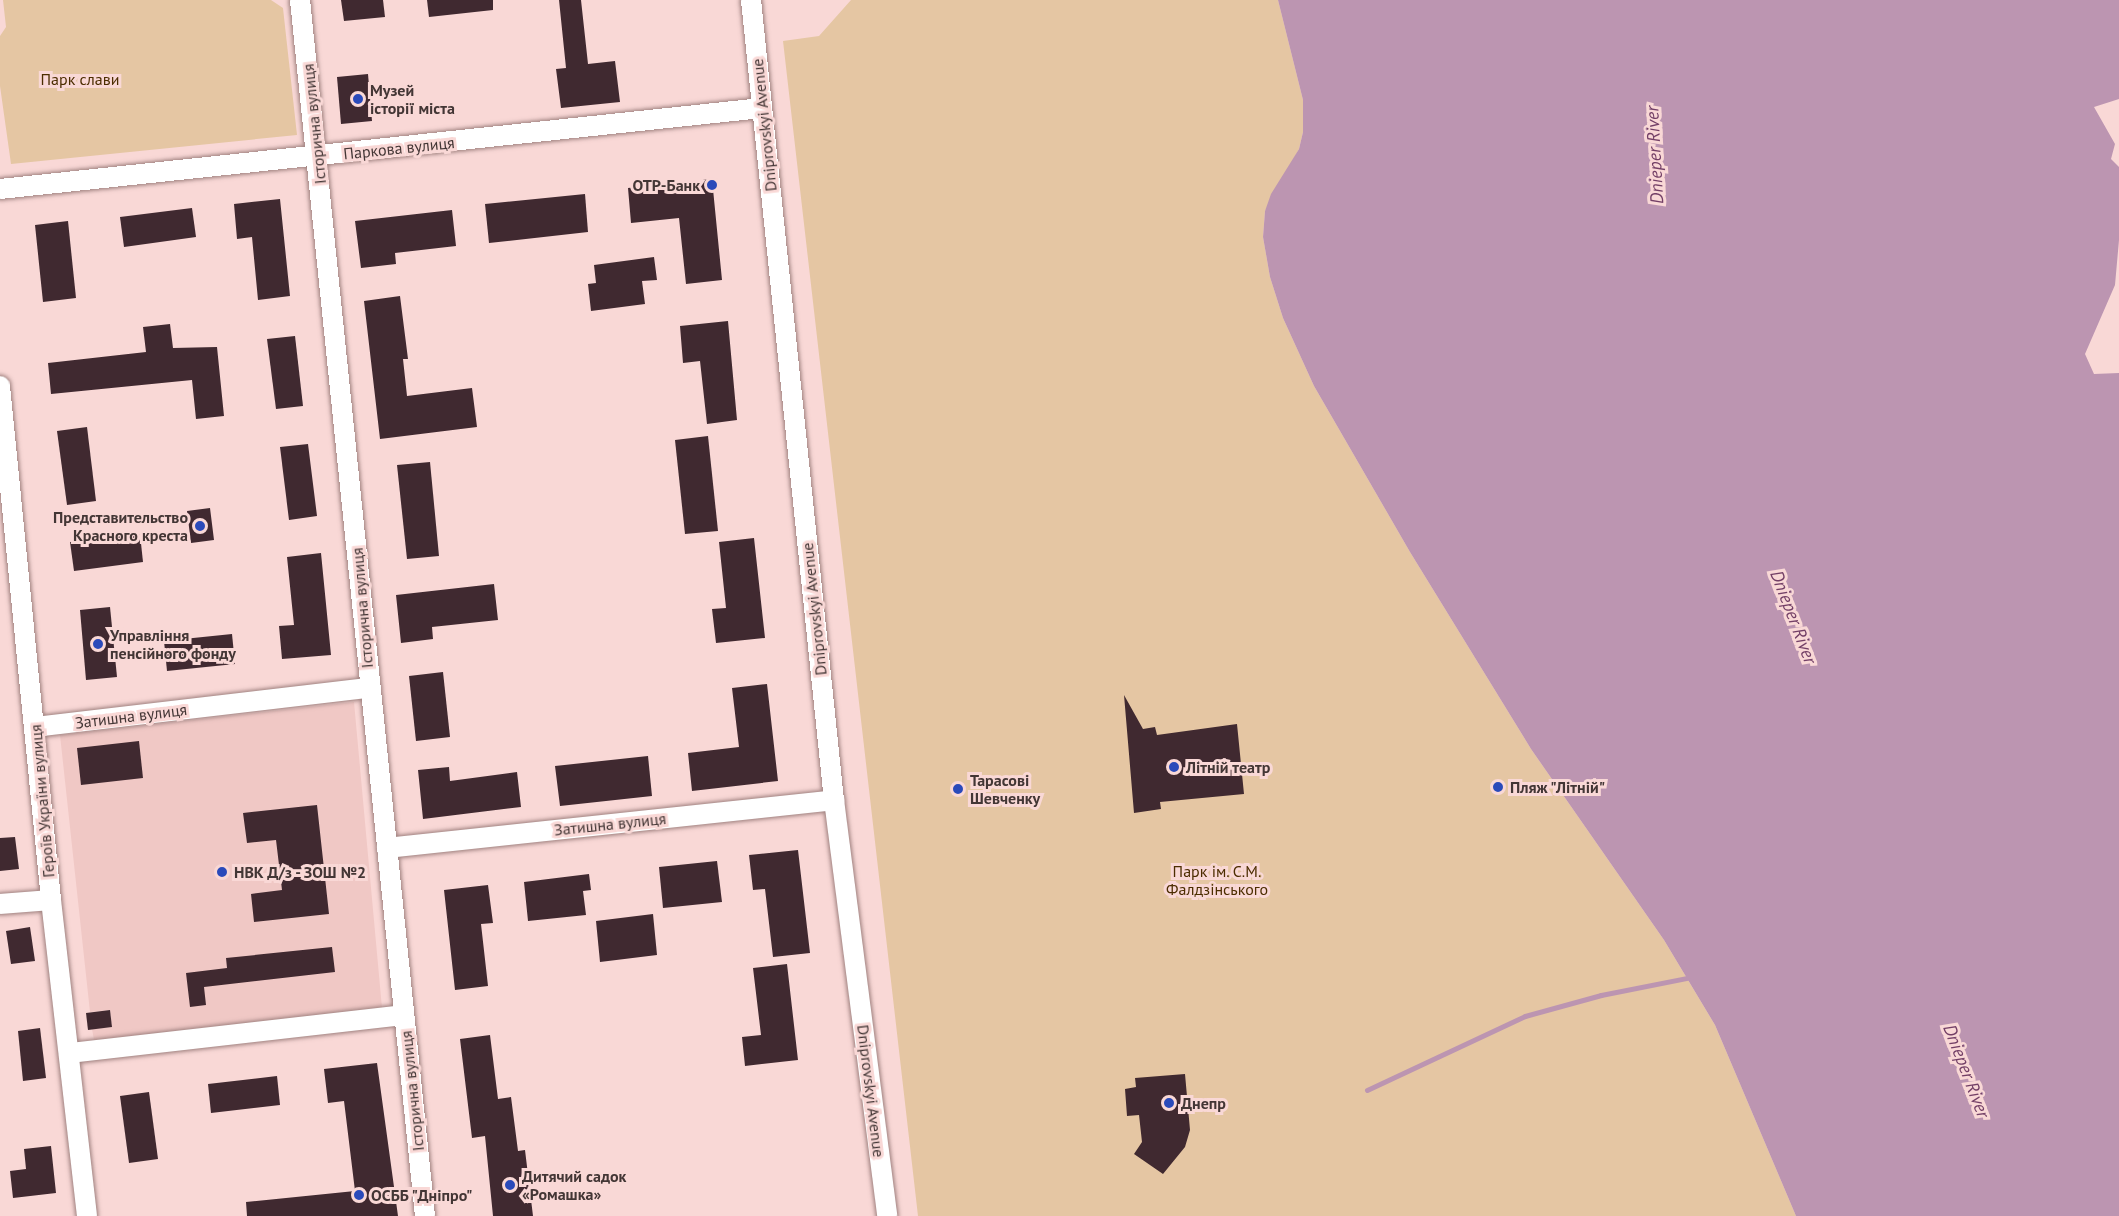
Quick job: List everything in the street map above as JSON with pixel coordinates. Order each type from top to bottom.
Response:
[{"type":"street","name":"Історична вулиця","points":[[300,0],[318,157],[369,688],[425,1216]]},
{"type":"street","name":"Dniprovskyi Avenue","points":[[751,0],[834,800],[887,1216]]},
{"type":"street","name":"Паркова вулиця","points":[[0,189],[762,108]]},
{"type":"street","name":"Героїв України вулиця","points":[[0,386],[51,900],[87,1216]]},
{"type":"street","name":"Затишна вулиця","points":[[35,727],[369,688]]},
{"type":"street","name":"Затишна вулиця","points":[[387,848],[834,800]]},
{"type":"street","points":[[0,904],[51,900]]},
{"type":"street","points":[[70,1053],[404,1015]]},
{"type":"shaded area","name":"НВК Д/з - ЗОШ №2","points":[[354,702],[382,1008],[94,1040],[92,1029],[112,1027],[110,1010],[90,1012],[60,735]]},
{"type":"green space","name":"Парк слави","points":[[3,0],[271,0],[283,8],[297,135],[11,164],[0,86],[0,36],[6,27]]},
{"type":"green space","name":"Парк ім. С.М. Фалдзінського","points":[[851,0],[1278,0],[1303,100],[1303,132],[1299,149],[1265,211],[1263,237],[1270,277],[1283,318],[1314,386],[1410,552],[1531,749],[1664,940],[1715,1025],[1796,1216],[918,1216],[783,41],[819,36]]},
{"type":"water","name":"Dnieper River","points":[[1278,0],[2119,0],[2119,99],[2094,107],[2115,144],[2111,159],[2119,167],[2119,240],[2115,285],[2085,354],[2094,374],[2119,373],[2119,1216],[1796,1216],[1715,1025],[1664,940],[1531,749],[1410,552],[1314,386],[1283,318],[1270,277],[1263,237],[1265,211],[1271,194],[1299,149],[1303,132],[1303,100]]},
{"type":"building","points":[[341,0],[383,0],[385,17],[344,21]]},
{"type":"building","points":[[427,0],[493,0],[493,10],[429,17]]},
{"type":"building","points":[[559,0],[581,0],[588,64],[615,61],[620,102],[561,108],[556,69],[566,68]]},
{"type":"building","name":"Музей історії міста","points":[[368,74],[372,121],[341,124],[337,77]]},
{"type":"building","points":[[712,179],[722,280],[686,284],[679,218],[631,223],[628,188]]},
{"type":"building","points":[[585,194],[588,232],[489,243],[485,204]]},
{"type":"building","points":[[280,199],[290,296],[258,300],[252,237],[237,239],[234,204]]},
{"type":"building","points":[[192,208],[196,237],[124,247],[120,217]]},
{"type":"building","points":[[452,210],[456,246],[395,253],[396,264],[361,268],[355,221]]},
{"type":"building","points":[[68,221],[76,298],[43,302],[35,225]]},
{"type":"building","points":[[654,257],[657,280],[642,281],[645,304],[591,311],[588,284],[596,283],[594,265]]},
{"type":"building","points":[[400,296],[408,359],[403,359],[407,396],[472,388],[477,427],[380,439],[364,301]]},
{"type":"building","points":[[728,321],[737,420],[707,424],[700,361],[683,363],[680,326]]},
{"type":"building","points":[[170,324],[173,348],[217,347],[224,416],[196,419],[192,380],[51,394],[48,363],[146,352],[143,327]]},
{"type":"building","points":[[295,336],[303,406],[276,409],[267,339]]},
{"type":"building","points":[[87,427],[96,501],[67,505],[57,431]]},
{"type":"building","points":[[708,436],[718,531],[685,534],[675,440]]},
{"type":"building","points":[[308,444],[317,516],[289,520],[280,447]]},
{"type":"building","points":[[430,462],[439,556],[407,559],[397,465]]},
{"type":"building","name":"Представительство Красного креста","points":[[210,508],[214,540],[191,543],[187,511]]},
{"type":"building","points":[[140,534],[143,562],[74,571],[70,542]]},
{"type":"building","points":[[754,538],[765,638],[716,643],[712,609],[726,608],[719,542]]},
{"type":"building","points":[[321,553],[331,655],[282,659],[279,626],[294,625],[287,557]]},
{"type":"building","points":[[494,584],[498,620],[432,627],[433,639],[401,643],[396,595]]},
{"type":"building","name":"Управління пенсійного фонду","points":[[110,607],[117,677],[86,680],[80,610]]},
{"type":"building","points":[[232,634],[235,664],[167,671],[164,641]]},
{"type":"building","points":[[443,672],[450,737],[416,741],[409,676]]},
{"type":"building","points":[[767,684],[778,781],[692,791],[688,753],[739,747],[732,688]]},
{"type":"building","points":[[1124,695],[1143,729],[1155,727],[1157,735],[1237,724],[1244,794],[1160,802],[1161,809],[1134,813]]},
{"type":"building","points":[[139,741],[143,778],[81,785],[77,748]]},
{"type":"building","points":[[648,756],[652,796],[560,806],[555,766]]},
{"type":"building","points":[[449,767],[450,781],[517,772],[521,807],[423,819],[418,770]]},
{"type":"building","points":[[317,805],[329,914],[254,922],[251,894],[282,890],[276,840],[247,843],[243,813]]},
{"type":"building","points":[[15,837],[19,869],[0,871],[0,838]]},
{"type":"building","points":[[798,850],[810,953],[773,957],[765,889],[753,890],[749,855]]},
{"type":"building","points":[[717,861],[722,902],[663,908],[659,867]]},
{"type":"building","points":[[589,874],[591,890],[583,891],[586,915],[528,921],[524,882]]},
{"type":"building","points":[[488,885],[493,923],[481,924],[488,986],[455,990],[444,890]]},
{"type":"building","points":[[653,914],[657,955],[600,962],[596,921]]},
{"type":"building","points":[[30,927],[35,961],[11,964],[6,931]]},
{"type":"building","points":[[332,947],[335,972],[204,987],[206,1005],[190,1007],[186,973],[227,968],[226,958]]},
{"type":"building","points":[[787,964],[798,1060],[745,1066],[742,1037],[761,1035],[753,968]]},
{"type":"building","points":[[110,1010],[112,1027],[88,1030],[86,1013]]},
{"type":"building","points":[[40,1028],[46,1078],[23,1081],[18,1031]]},
{"type":"building","points":[[490,1035],[498,1099],[511,1097],[518,1151],[525,1150],[533,1216],[493,1216],[485,1136],[472,1138],[460,1039]]},
{"type":"building","points":[[377,1063],[398,1216],[247,1216],[246,1202],[355,1191],[344,1101],[328,1103],[324,1069]]},
{"type":"building","points":[[1185,1074],[1190,1130],[1185,1147],[1163,1174],[1134,1154],[1142,1142],[1139,1115],[1127,1116],[1125,1089],[1136,1087],[1135,1078]]},
{"type":"building","points":[[277,1076],[280,1105],[211,1113],[208,1084]]},
{"type":"building","points":[[149,1092],[158,1159],[129,1163],[120,1096]]},
{"type":"building","points":[[51,1146],[56,1193],[13,1198],[10,1171],[26,1169],[24,1149]]},
{"type":"waterway","points":[[1367,1090],[1525,1016],[1601,995],[1687,978]]},
{"type":"place","name":"Музей історії міста","points":[[358,99]]},
{"type":"place","name":"ОТР-Банк","points":[[712,185]]},
{"type":"place","name":"Представительство Красного креста","points":[[200,526]]},
{"type":"place","name":"Управління пенсійного фонду","points":[[98,644]]},
{"type":"place","name":"Літній театр","points":[[1174,767]]},
{"type":"place","name":"Пляж \"Літній\"","points":[[1498,787]]},
{"type":"place","name":"Тарасові Шевченку","points":[[958,789]]},
{"type":"place","name":"НВК Д/з - ЗОШ №2","points":[[222,872]]},
{"type":"place","name":"Днепр","points":[[1169,1103]]},
{"type":"place","name":"Дитячий садок «Ромашка»","points":[[510,1185]]},
{"type":"place","name":"ОСББ \"Днiпро\"","points":[[359,1195]]}]
